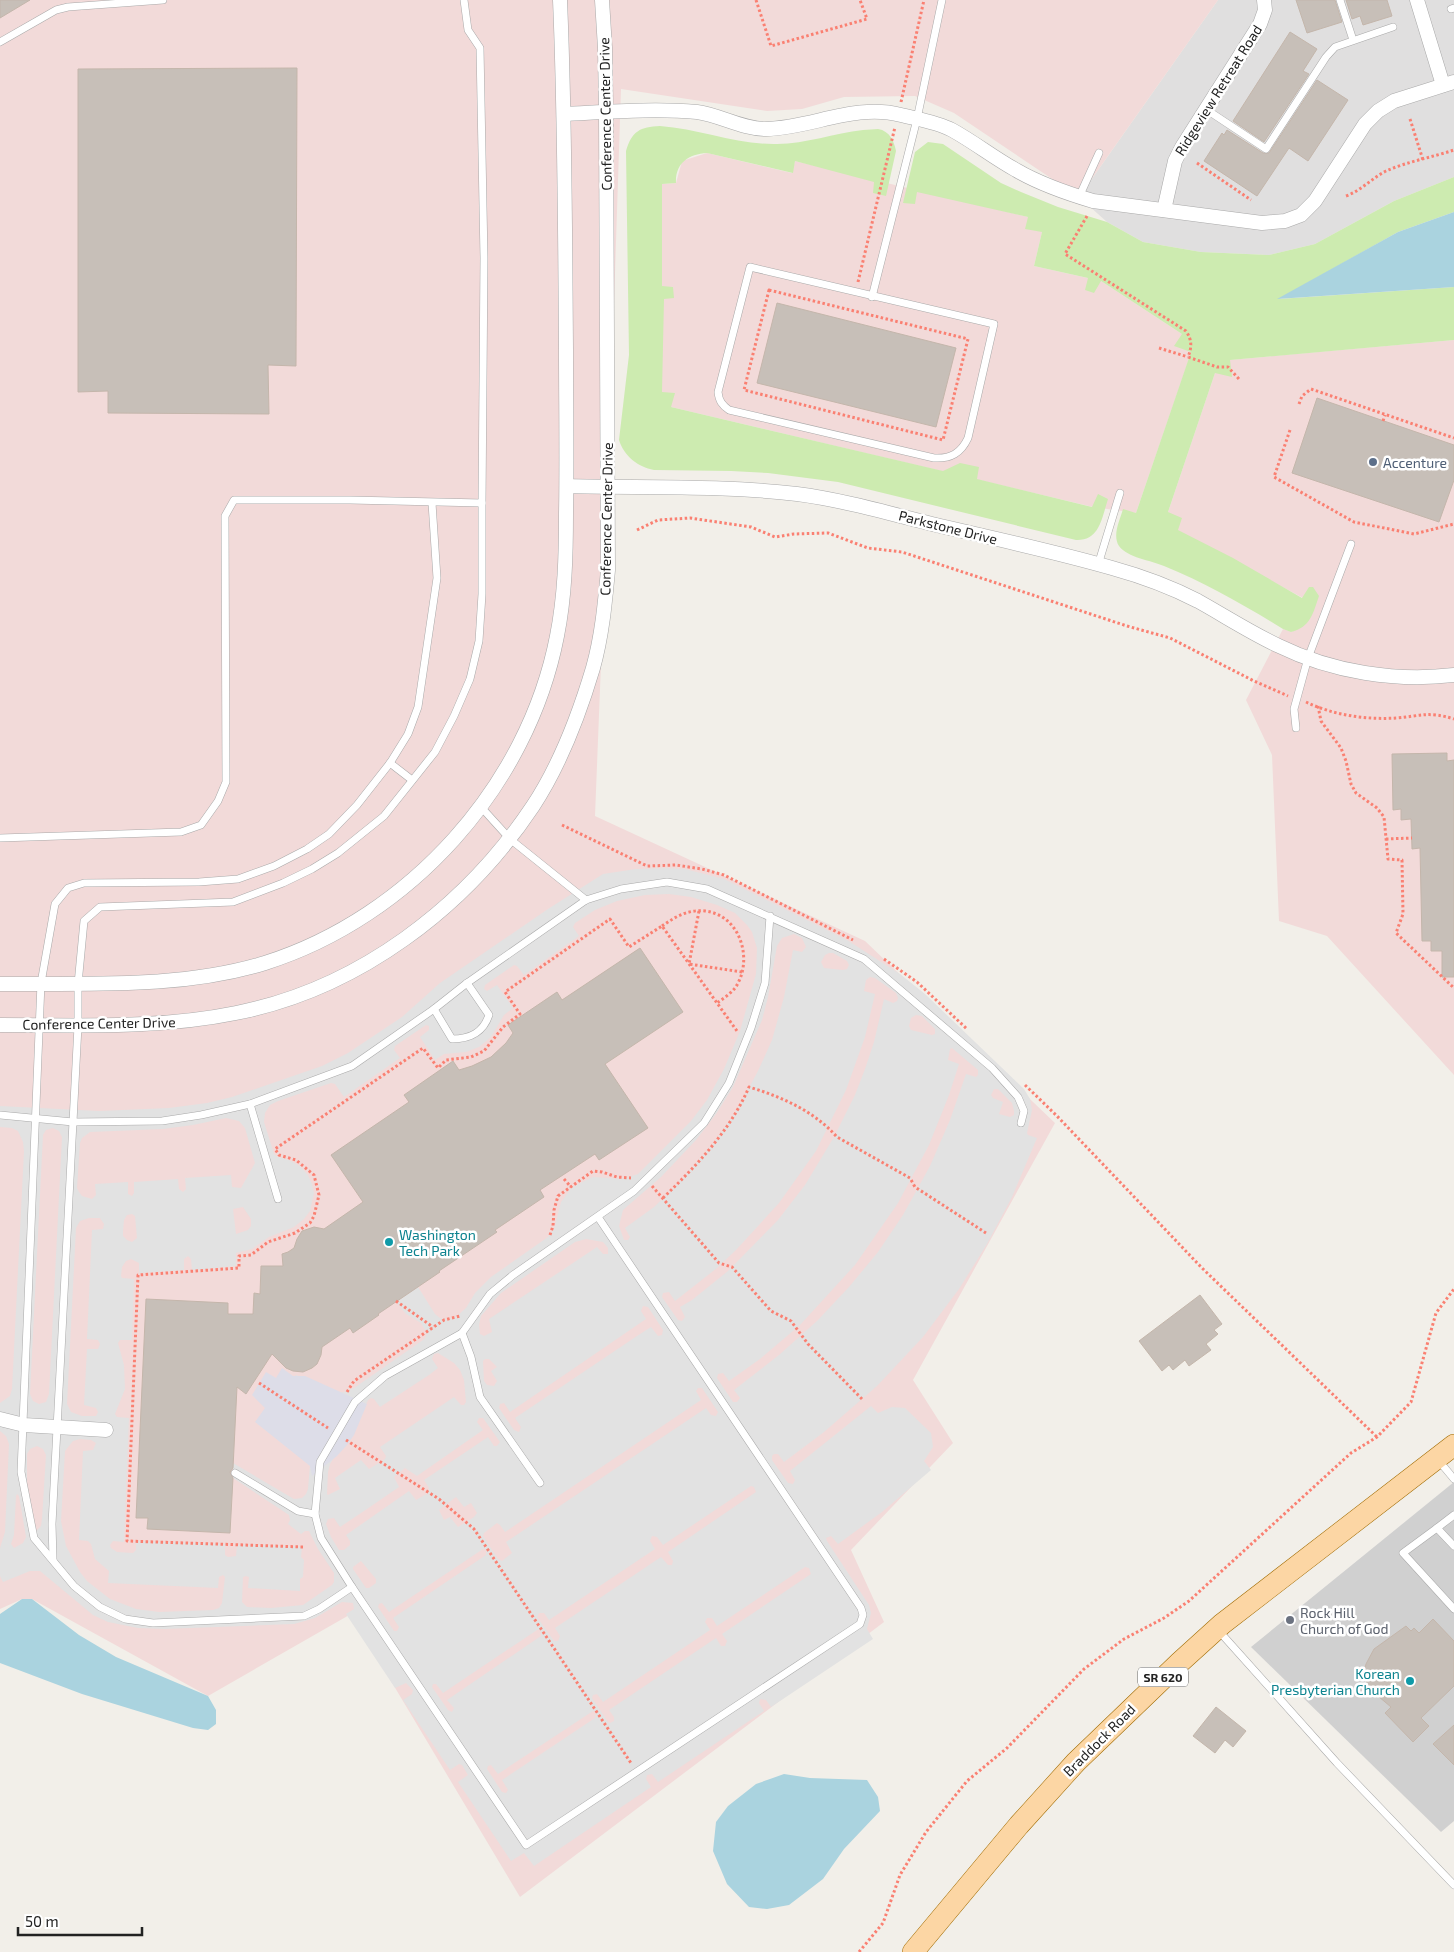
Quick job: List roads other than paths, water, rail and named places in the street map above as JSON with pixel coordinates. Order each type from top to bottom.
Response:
[{"type":"main road","name":"Braddock Road","points":[[913,1952],[1019,1825],[1076,1762],[1146,1694],[1217,1628],[1454,1445]]},
{"type":"street","points":[[0,984],[142,982],[214,975],[262,964],[298,952],[330,937],[416,878],[437,858],[481,807],[510,762],[536,708],[557,638],[564,583],[566,486],[564,114],[560,0]]},
{"type":"street","name":"Conference Center Drive","points":[[0,1026],[154,1025],[236,1013],[269,1006],[305,993],[341,977],[421,928],[465,888],[510,839],[534,804],[556,764],[578,713],[594,666],[603,622],[608,570],[606,112],[602,0]]},
{"type":"street","name":"Ridgeview Retreat Road","points":[[1164,210],[1175,161],[1260,24],[1265,10],[1264,0]]},
{"type":"street","points":[[564,114],[659,111],[698,112],[742,125],[765,129],[790,127],[848,114],[872,112],[899,114],[951,129],[1016,170],[1054,189],[1093,201],[1262,223],[1284,221],[1301,215],[1315,201],[1365,124],[1378,111],[1394,101],[1449,83],[1417,0]]},
{"type":"street","name":"Parkstone Drive","points":[[566,486],[745,489],[800,495],[850,504],[1098,564],[1157,582],[1196,600],[1281,647],[1308,658],[1355,671],[1394,676],[1433,678],[1454,675]]},
{"type":"street","points":[[0,1419],[24,1426],[106,1430]]},
{"type":"lane","points":[[0,42],[51,13],[68,6],[163,0]]},
{"type":"lane","points":[[53,1559],[52,1524],[78,1026],[78,984],[84,922],[100,907],[233,902],[252,896],[312,869],[338,853],[384,816],[435,752],[454,716],[470,679],[479,641],[481,613],[484,258],[480,48],[468,30],[464,0]]},
{"type":"lane","points":[[872,297],[916,119],[942,0]]},
{"type":"lane","points":[[1340,0],[1353,40]]},
{"type":"lane","points":[[1206,110],[1266,149],[1326,56],[1335,47],[1393,27]]},
{"type":"lane","points":[[1079,197],[1099,153]]},
{"type":"lane","points":[[750,268],[872,297],[994,324],[968,438],[958,453],[950,457],[934,458],[729,410],[719,399],[718,392],[750,268]]},
{"type":"lane","points":[[1098,564],[1120,493]]},
{"type":"lane","points":[[0,838],[181,832],[201,825],[218,801],[226,782],[225,516],[234,500],[482,503]]},
{"type":"lane","points":[[352,1587],[319,1609],[304,1616],[154,1623],[125,1619],[100,1608],[74,1586],[34,1538],[21,1472],[41,984],[55,904],[68,888],[84,883],[199,882],[238,879],[274,866],[307,849],[328,834],[358,805],[390,763],[408,734],[418,707],[437,578],[432,503]]},
{"type":"lane","points":[[1296,728],[1294,718],[1296,698],[1308,658],[1351,544]]},
{"type":"lane","points":[[390,763],[412,780]]},
{"type":"lane","points":[[481,807],[510,839],[586,900]]},
{"type":"lane","points":[[0,1115],[36,1120],[73,1122],[162,1121],[201,1115],[250,1104],[352,1066],[586,900],[621,889],[667,882],[707,889],[864,960],[902,990],[992,1068],[1018,1097],[1024,1111],[1021,1123]]},
{"type":"lane","points":[[598,1217],[861,1608],[863,1615],[860,1624],[526,1845],[321,1538],[315,1514],[320,1462],[355,1402],[385,1376],[462,1333],[490,1294],[513,1275],[634,1191],[704,1123],[729,1083],[752,1028],[765,982],[770,916]]},
{"type":"lane","points":[[434,1009],[452,1039],[461,1039],[484,1028],[489,1015],[467,983]]},
{"type":"lane","points":[[250,1104],[278,1200]]},
{"type":"lane","points":[[462,1333],[471,1357],[480,1397],[540,1483]]},
{"type":"lane","points":[[1437,1458],[1454,1479]]},
{"type":"lane","points":[[235,1473],[298,1511],[315,1514]]},
{"type":"lane","points":[[1454,1515],[1402,1553],[1454,1609]]},
{"type":"lane","points":[[1437,1528],[1454,1546]]},
{"type":"lane","points":[[1217,1628],[1337,1763],[1454,1885]]},
{"type":"water","points":[[1454,212],[1454,287],[1277,299],[1398,232]]},
{"type":"water","points":[[22,1599],[32,1599],[79,1635],[116,1657],[208,1696],[216,1710],[216,1724],[208,1730],[193,1728],[82,1694],[0,1663],[0,1614]]},
{"type":"water","points":[[784,1774],[810,1778],[867,1780],[878,1797],[880,1811],[844,1849],[823,1879],[789,1905],[767,1909],[749,1907],[727,1884],[713,1851],[716,1822],[728,1806],[756,1784]]},
{"type":"place","name":"Accenture","points":[[1373,462]]},
{"type":"place","name":"Washington Tech Park","points":[[389,1242]]},
{"type":"place","name":"Rock Hill Church of God","points":[[1290,1620]]},
{"type":"place","name":"Korean Presbyterian Church","points":[[1410,1681]]}]
